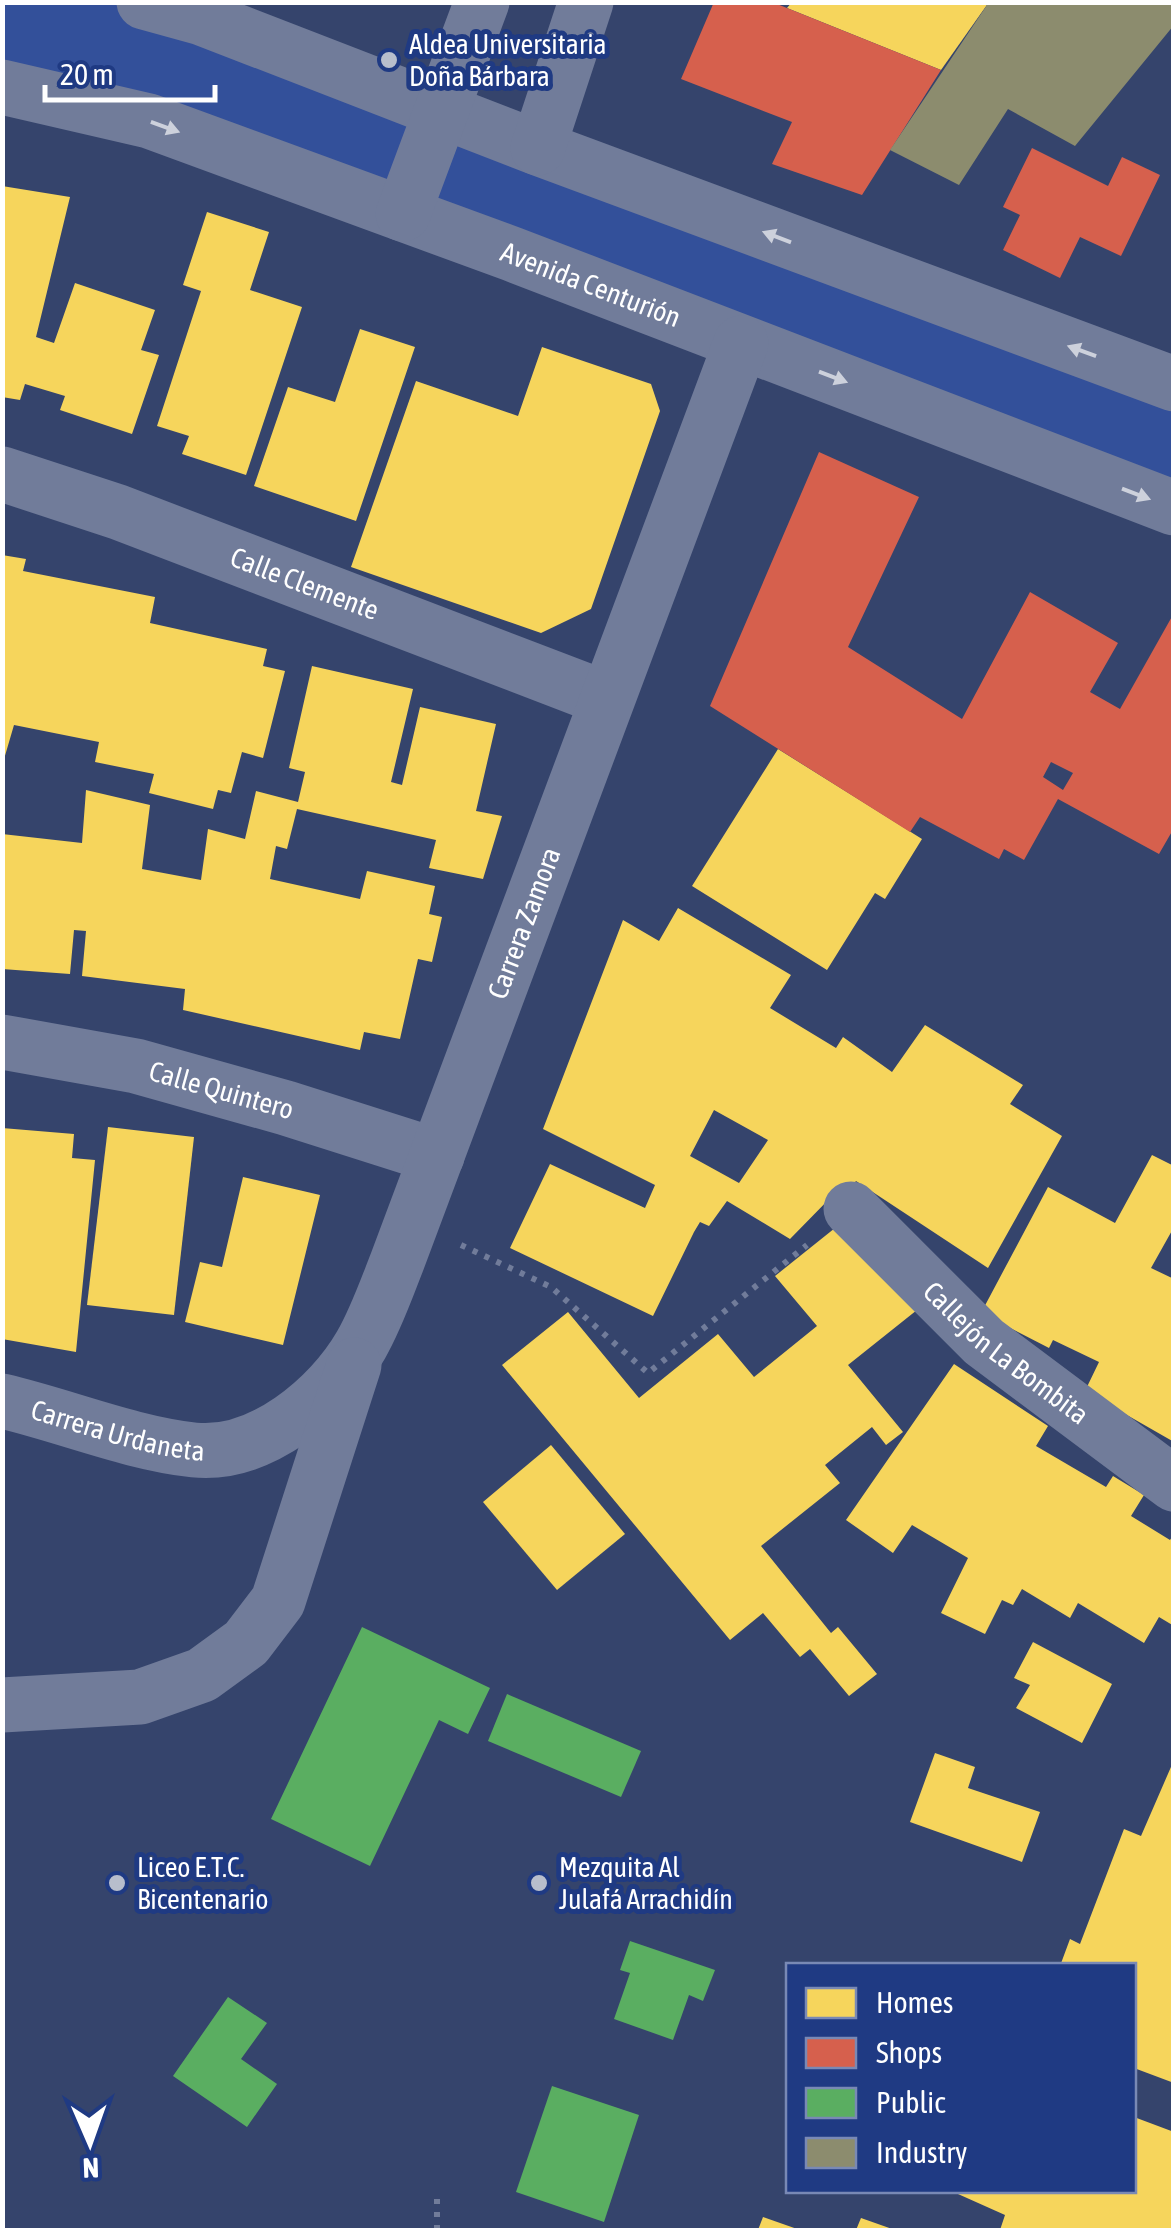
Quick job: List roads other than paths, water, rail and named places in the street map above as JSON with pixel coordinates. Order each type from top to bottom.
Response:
[{"type":"street","points":[[144,2],[202,18],[538,148],[1174,384]]},
{"type":"street","points":[[403,214],[482,2]]},
{"type":"street","points":[[538,148],[586,2]]},
{"type":"street","name":"Avenida Centurión","points":[[2,87],[149,121],[1174,508]]},
{"type":"street","name":"Carrera Zamora","points":[[234,1446],[268,1434],[302,1412],[360,1348],[380,1306],[742,343]]},
{"type":"street","name":"Calle Clemente","points":[[2,474],[118,512],[607,699]]},
{"type":"street","name":"Calle Quintero","points":[[2,1042],[136,1066],[436,1156]]},
{"type":"street","name":"Callejón La Bombita","points":[[851,1209],[984,1342],[1174,1484]]},
{"type":"street","points":[[2,1704],[140,1697],[202,1675],[246,1643],[278,1602],[360,1348]]},
{"type":"street","name":"Carrera Urdaneta","points":[[2,1401],[198,1451],[234,1446]]},
{"type":"place","name":"Aldea Universitaria Doña Bárbara","points":[[389,60]]},
{"type":"place","name":"Liceo E.T.C. Bicentenario","points":[[117,1883]]},
{"type":"place","name":"Mezquita Al Julafá Arrachidín","points":[[539,1883]]}]
